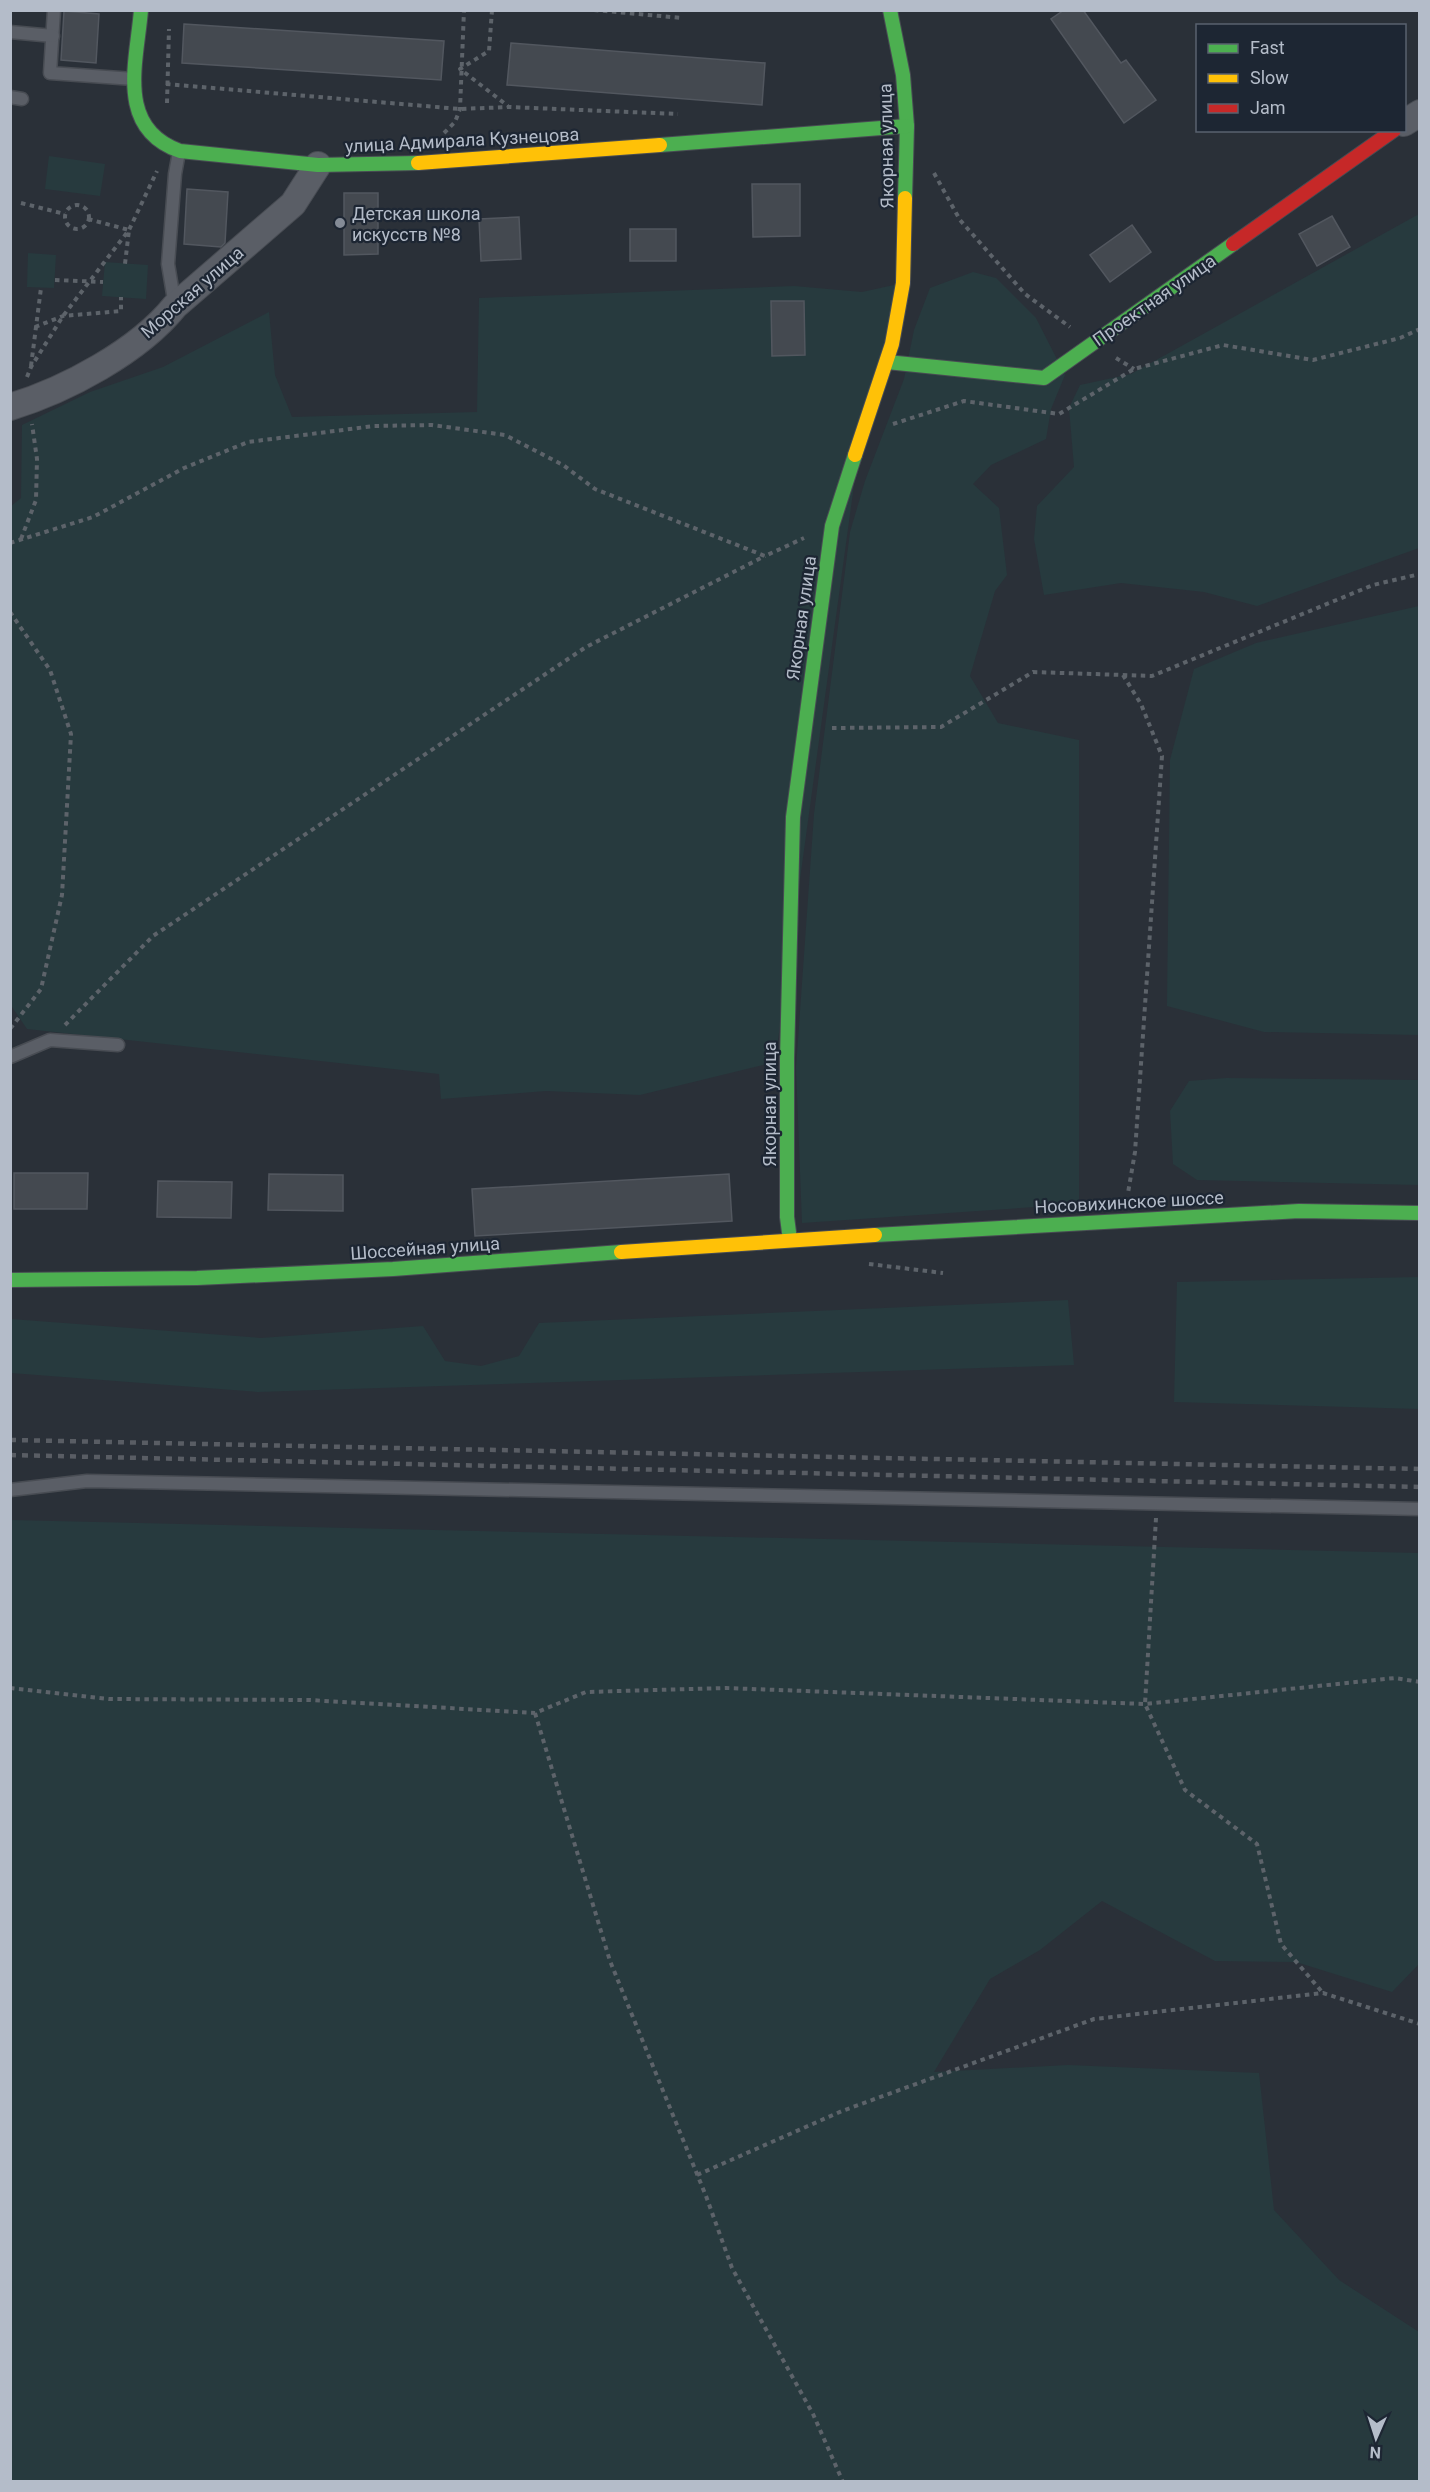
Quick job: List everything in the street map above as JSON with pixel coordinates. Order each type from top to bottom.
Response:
[{"type":"street","points":[[141,10],[134,99],[152,133],[174,149]]},
{"type":"street","name":"Якорная улица","points":[[790,1240],[787,1217],[787,1059],[793,817],[832,526],[892,344],[903,283],[907,126],[903,75],[890,10]]},
{"type":"street","points":[[1406,122],[1419,113]]},
{"type":"street","name":"улица Адмирала Кузнецова","points":[[174,149],[318,165],[394,165],[907,126]]},
{"type":"street","name":"Проектная улица","points":[[886,362],[1044,378],[1391,132]]},
{"type":"street","name":"Морская улица","points":[[19,409],[104,364],[161,323],[175,306],[292,204],[318,165]]},
{"type":"street","name":"Носовихинское шоссе","points":[[841,1239],[1299,1211],[1419,1213]]},
{"type":"street","name":"Шоссейная улица","points":[[10,1280],[197,1278],[393,1269],[790,1240],[841,1239]]},
{"type":"lane","points":[[54,10],[50,73],[135,79]]},
{"type":"lane","points":[[10,32],[53,36]]},
{"type":"lane","points":[[174,149],[175,174],[168,264],[175,306]]},
{"type":"lane","points":[[10,1057],[50,1040],[118,1045]]},
{"type":"lane","points":[[10,1490],[87,1482],[1419,1509]]},
{"type":"path","points":[[455,122],[459,109],[464,10]]},
{"type":"path","points":[[460,69],[489,51],[492,10]]},
{"type":"path","points":[[594,10],[682,18]]},
{"type":"path","points":[[167,105],[170,21]]},
{"type":"path","points":[[460,69],[509,107]]},
{"type":"path","points":[[166,84],[459,109],[509,107],[682,114]]},
{"type":"path","points":[[31,367],[87,282],[129,230],[174,149]]},
{"type":"path","points":[[928,164],[960,220],[1025,294],[1092,344],[1134,369]]},
{"type":"path","points":[[21,203],[65,214]]},
{"type":"path","points":[[77,204],[87,211],[88,219],[85,225],[75,228],[68,225],[65,214],[69,207],[77,204]]},
{"type":"path","points":[[88,219],[129,230]]},
{"type":"path","points":[[125,264],[129,230]]},
{"type":"path","points":[[55,280],[103,282]]},
{"type":"path","points":[[21,539],[36,500],[37,459],[19,409],[31,367],[41,288]]},
{"type":"path","points":[[35,327],[63,316],[122,311],[121,297]]},
{"type":"path","points":[[861,434],[964,401],[1059,414],[1134,369],[1223,345],[1313,360],[1400,338],[1419,329]]},
{"type":"path","points":[[10,543],[93,517],[184,468],[248,442],[374,426],[432,425],[505,435],[563,465],[595,489],[765,555]]},
{"type":"path","points":[[50,1040],[153,936],[586,646],[765,555],[832,526]]},
{"type":"path","points":[[804,729],[941,727],[1033,672],[1152,676],[1373,585],[1419,574]]},
{"type":"path","points":[[10,612],[50,670],[71,734],[62,895],[41,989],[10,1029]]},
{"type":"path","points":[[1123,675],[1142,705],[1162,756],[1135,1152],[1124,1220]]},
{"type":"path","points":[[865,1264],[943,1273]]},
{"type":"path","points":[[1157,1503],[1145,1704],[1185,1790],[1257,1844],[1281,1944],[1323,1993]]},
{"type":"path","points":[[10,1688],[109,1699],[309,1700],[535,1713],[586,1692],[726,1688],[1145,1704],[1395,1678],[1419,1682]]},
{"type":"path","points":[[535,1713],[610,1961],[697,2175],[732,2268],[813,2414],[843,2481]]},
{"type":"path","points":[[697,2175],[842,2111],[1094,2019],[1323,1993],[1419,2024]]},
{"type":"green space","points":[[49,156],[105,164],[100,196],[45,189]]},
{"type":"green space","points":[[1419,214],[1419,548],[1257,606],[1204,592],[1121,583],[1044,595],[1034,539],[1037,506],[1074,467],[1069,408],[1080,385],[1131,374]]},
{"type":"green space","points":[[28,253],[56,255],[54,288],[27,287]]},
{"type":"green space","points":[[105,262],[148,265],[146,299],[102,296]]},
{"type":"green space","points":[[973,272],[996,278],[1036,318],[1065,375],[1051,409],[1046,439],[991,465],[973,484],[999,508],[1007,575],[995,591],[970,676],[998,723],[1079,740],[1079,1204],[802,1223],[796,1068],[814,814],[850,532],[865,481],[904,379],[914,330],[930,288]]},
{"type":"green space","points":[[903,283],[861,434],[775,1062],[640,1095],[546,1091],[441,1099],[439,1074],[27,1029],[10,1004],[10,507],[21,498],[22,425],[90,392],[163,367],[269,312],[275,375],[292,417],[477,412],[479,298],[794,286],[862,292]]},
{"type":"green space","points":[[1419,606],[1419,1035],[1264,1032],[1167,1006],[1170,760],[1194,669],[1256,643]]},
{"type":"green space","points":[[1226,1078],[1419,1080],[1419,1185],[1197,1180],[1173,1164],[1170,1111],[1189,1081]]},
{"type":"green space","points":[[1419,1277],[1419,1409],[1174,1402],[1177,1282]]},
{"type":"green space","points":[[1068,1300],[1074,1365],[258,1392],[11,1373],[11,1319],[261,1338],[423,1326],[445,1361],[481,1366],[519,1356],[539,1323]]},
{"type":"green space","points":[[11,1520],[1419,1553],[1419,1964],[1392,1992],[1296,1962],[1215,1961],[1102,1901],[1040,1950],[990,1979],[934,2072],[1068,2065],[1259,2073],[1274,2210],[1339,2280],[1419,2332],[1419,2481],[11,2481]]},
{"type":"building","points":[[1064,10],[1083,10],[1121,63],[1126,60],[1156,100],[1124,123],[1051,19]]},
{"type":"building","points":[[64,11],[99,14],[96,63],[61,60]]},
{"type":"building","points":[[184,24],[444,41],[441,80],[182,63]]},
{"type":"building","points":[[511,43],[765,63],[762,105],[507,85]]},
{"type":"building","points":[[752,184],[800,184],[800,236],[753,237]]},
{"type":"building","points":[[187,189],[228,192],[225,243],[221,247],[184,244]]},
{"type":"building","points":[[344,193],[378,193],[378,254],[344,255]]},
{"type":"building","points":[[1332,216],[1350,247],[1317,266],[1299,234]]},
{"type":"building","points":[[519,217],[521,259],[481,261],[479,219]]},
{"type":"building","points":[[1132,225],[1151,252],[1110,282],[1090,255]]},
{"type":"building","points":[[630,229],[676,229],[676,261],[630,261]]},
{"type":"building","points":[[771,301],[804,301],[805,355],[772,356]]},
{"type":"building","points":[[14,1173],[88,1173],[87,1209],[14,1209]]},
{"type":"building","points":[[269,1174],[343,1175],[343,1211],[268,1210]]},
{"type":"building","points":[[729,1174],[732,1221],[475,1236],[472,1189]]},
{"type":"building","points":[[158,1181],[232,1182],[231,1218],[157,1217]]},
{"type":"railway","points":[[10,1440],[1420,1469]]},
{"type":"railway","points":[[10,1455],[1420,1487]]},
{"type":"traffic: fast","points":[[141,10],[134,71],[135,91],[138,110],[146,126],[159,140],[180,151],[318,165],[418,163]]},
{"type":"traffic: fast","points":[[890,10],[903,75],[907,126],[905,198]]},
{"type":"traffic: fast","points":[[660,145],[907,126]]},
{"type":"traffic: fast","points":[[887,362],[1044,378],[1233,244]]},
{"type":"traffic: fast","points":[[790,1240],[787,1217],[787,1059],[793,817],[832,526],[855,455]]},
{"type":"traffic: fast","points":[[875,1235],[1299,1211],[1420,1213]]},
{"type":"traffic: fast","points":[[10,1280],[197,1278],[393,1269],[621,1252]]},
{"type":"traffic: slow","points":[[418,163],[660,145]]},
{"type":"traffic: slow","points":[[855,455],[892,344],[903,283],[905,198]]},
{"type":"traffic: slow","points":[[621,1252],[875,1235]]},
{"type":"traffic: jam","points":[[1233,244],[1391,132]]},
{"type":"place","name":"Детская школа искусств №8","points":[[340,223]]}]
